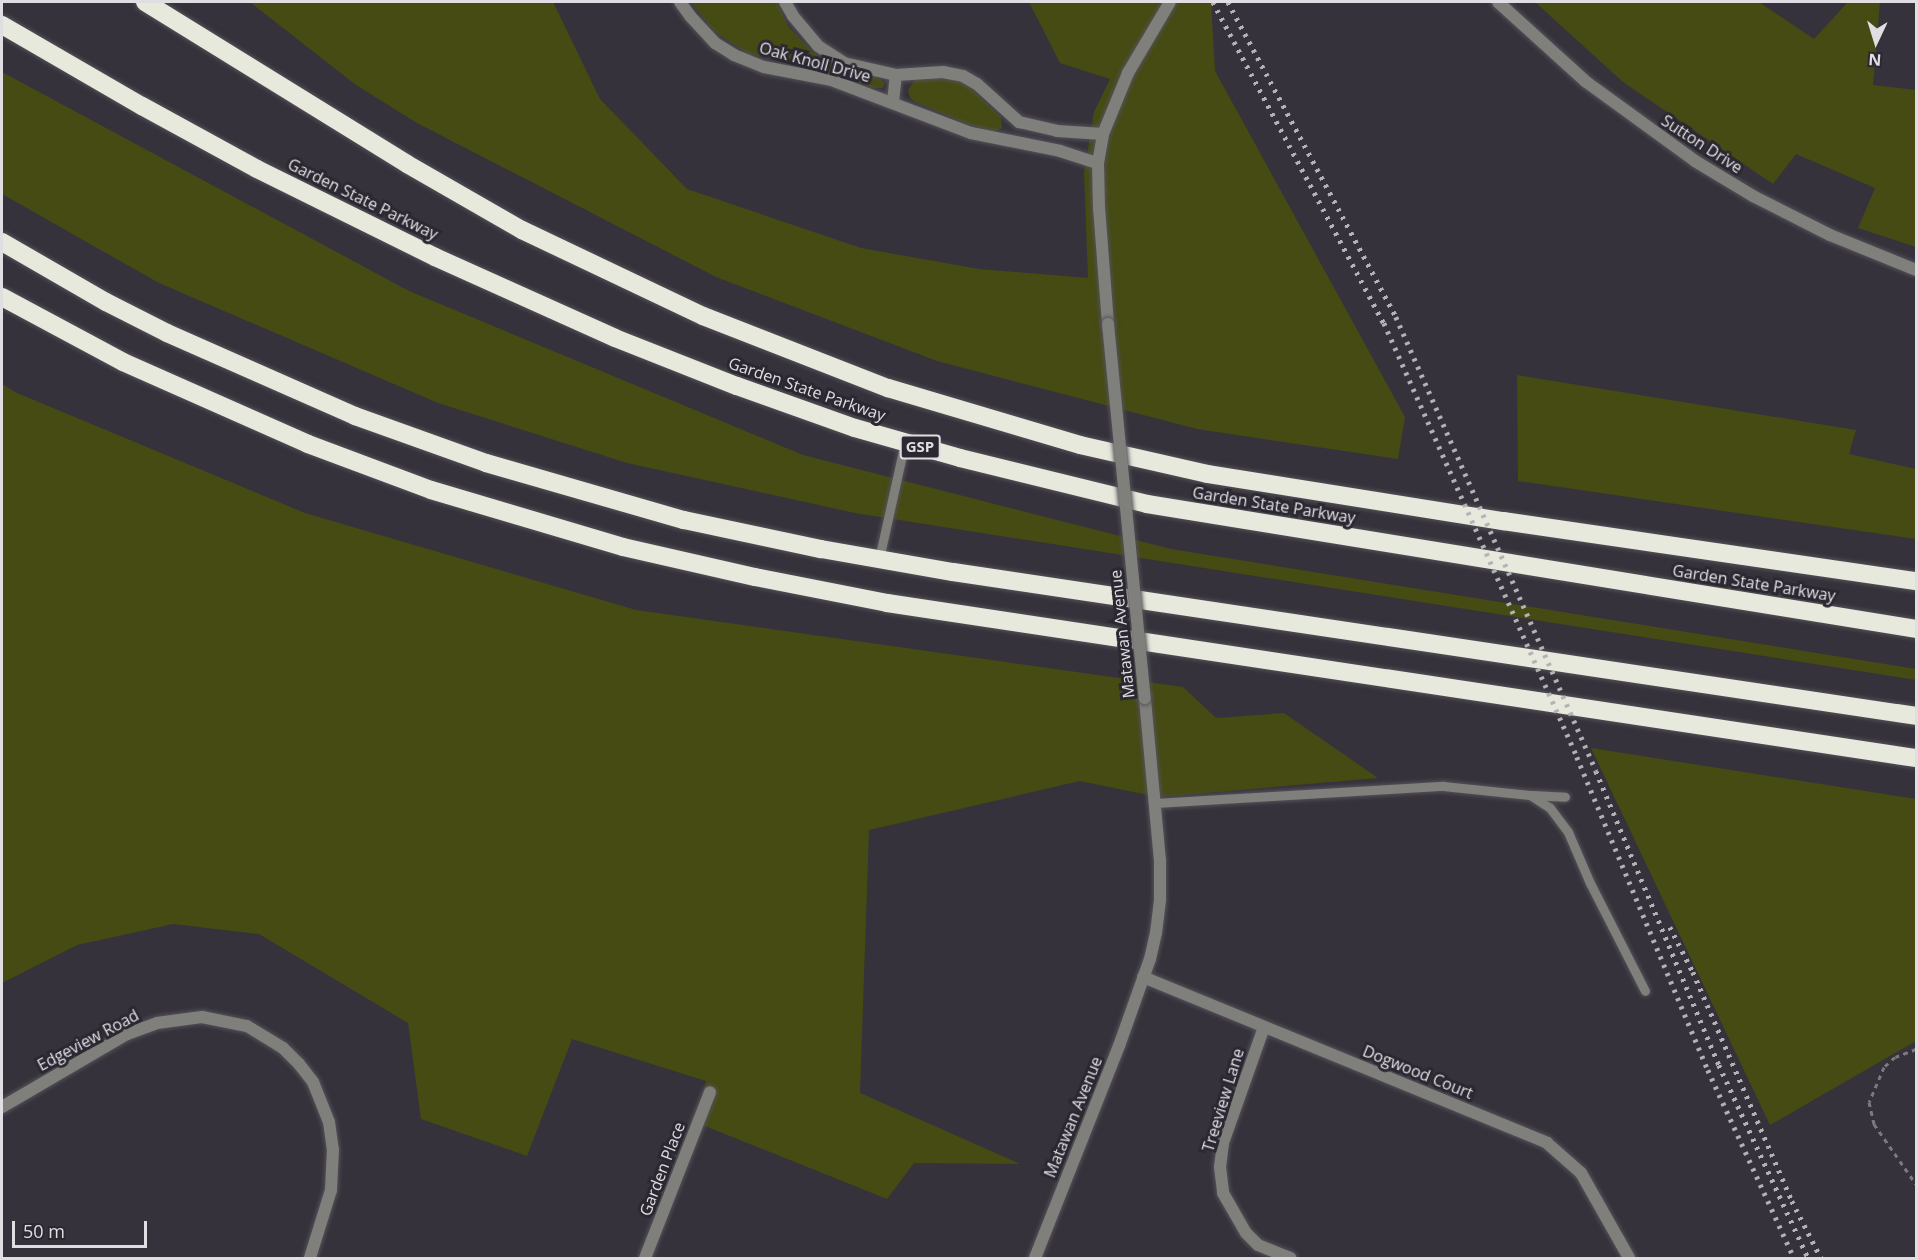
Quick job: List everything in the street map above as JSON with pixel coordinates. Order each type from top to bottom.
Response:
[{"type":"highway","name":"Garden State Parkway","points":[[145,2],[407,164],[571,255],[752,337],[909,394],[1080,445],[1208,474],[1503,521],[1917,581]]},
{"type":"highway","name":"Garden State Parkway","points":[[2,25],[257,169],[476,276],[675,362],[800,409],[1018,474],[1147,504],[1917,629]]},
{"type":"highway","points":[[2,242],[106,302],[177,338],[291,390],[420,440],[550,483],[684,520],[879,560],[1917,716]]},
{"type":"highway","points":[[2,297],[123,362],[308,444],[464,501],[623,547],[755,577],[887,603],[1917,758]]},
{"type":"street","name":"Oak Knoll Drive","points":[[680,2],[705,33],[734,55],[764,67],[831,80],[971,133],[1060,151],[1098,163]]},
{"type":"street","name":"Oak Knoll Drive","points":[[785,2],[804,31],[836,60],[896,75],[943,72],[963,76],[977,84],[1019,122],[1057,131],[1104,134]]},
{"type":"street","name":"Sutton Drive","points":[[1498,2],[1585,81],[1695,161],[1753,196],[1830,235],[1917,270]]},
{"type":"street","name":"Matawan Avenue","points":[[1035,1258],[1143,977],[1156,933],[1160,900],[1160,861],[1155,803],[1108,324],[1098,163],[1104,134],[1128,73],[1168,5]]},
{"type":"street","name":"Oak Knoll Drive","points":[[893,102],[896,75]]},
{"type":"street","points":[[1014,143],[1019,122]]},
{"type":"street","name":"Dogwood Court","points":[[1143,977],[1546,1143],[1581,1173],[1629,1258]]},
{"type":"street","name":"Edgeview Road","points":[[2,1107],[127,1034],[157,1023],[202,1017],[247,1026],[283,1048],[299,1064],[317,1091],[329,1122],[333,1149],[331,1190],[309,1258]]},
{"type":"street","name":"Treeview Lane","points":[[1264,1027],[1223,1143],[1220,1167],[1223,1193],[1246,1233],[1258,1245],[1291,1258]]},
{"type":"street","name":"Garden Place","points":[[645,1258],[710,1092]]},
{"type":"lane","points":[[879,560],[905,442]]},
{"type":"lane","points":[[1155,803],[1443,786],[1565,797]]},
{"type":"lane","points":[[1530,795],[1550,808],[1568,832],[1590,883],[1645,991]]},
{"type":"path","points":[[1917,1049],[1895,1057],[1884,1068],[1869,1102],[1874,1124],[1917,1184]]},
{"type":"green space","points":[[250,2],[553,2],[600,99],[687,189],[861,248],[979,269],[1088,278],[1084,173],[1094,112],[1110,79],[1060,63],[1029,2],[1211,2],[1215,71],[1405,417],[1398,459],[1197,429],[937,361],[716,277],[417,123],[356,85]]},
{"type":"green space","points":[[691,2],[777,2],[788,26],[814,53],[844,68],[875,75],[885,83],[883,88],[873,88],[818,68],[748,54],[714,31]]},
{"type":"green space","points":[[1535,2],[1759,2],[1814,39],[1848,2],[1880,2],[1873,85],[1916,90],[1916,247],[1858,228],[1875,188],[1796,154],[1773,184],[1623,82]]},
{"type":"green space","points":[[2,72],[409,291],[803,455],[1171,549],[1916,669],[1916,680],[855,513],[627,463],[438,403],[159,283],[2,194]]},
{"type":"green space","points":[[946,78],[967,84],[1001,117],[1002,128],[993,132],[965,123],[910,98],[908,90],[915,80]]},
{"type":"green space","points":[[1517,375],[1856,430],[1849,454],[1916,469],[1916,539],[1518,481]]},
{"type":"green space","points":[[2,384],[17,393],[305,513],[636,610],[1183,687],[1216,718],[1284,713],[1378,778],[1158,797],[1080,781],[869,830],[860,1093],[1020,1164],[914,1163],[887,1199],[695,1122],[706,1081],[572,1039],[527,1156],[421,1119],[408,1023],[259,934],[173,924],[77,945],[2,983]]},
{"type":"green space","points":[[1591,748],[1916,799],[1916,1041],[1770,1125]]},
{"type":"railway","points":[[1213,2],[1384,323],[1577,757],[1708,1070],[1794,1258]]},
{"type":"railway","points":[[1228,2],[1396,317],[1596,771],[1719,1065],[1808,1258]]},
{"type":"railway","points":[[1670,927],[1693,972],[1792,1201],[1821,1258]]}]
